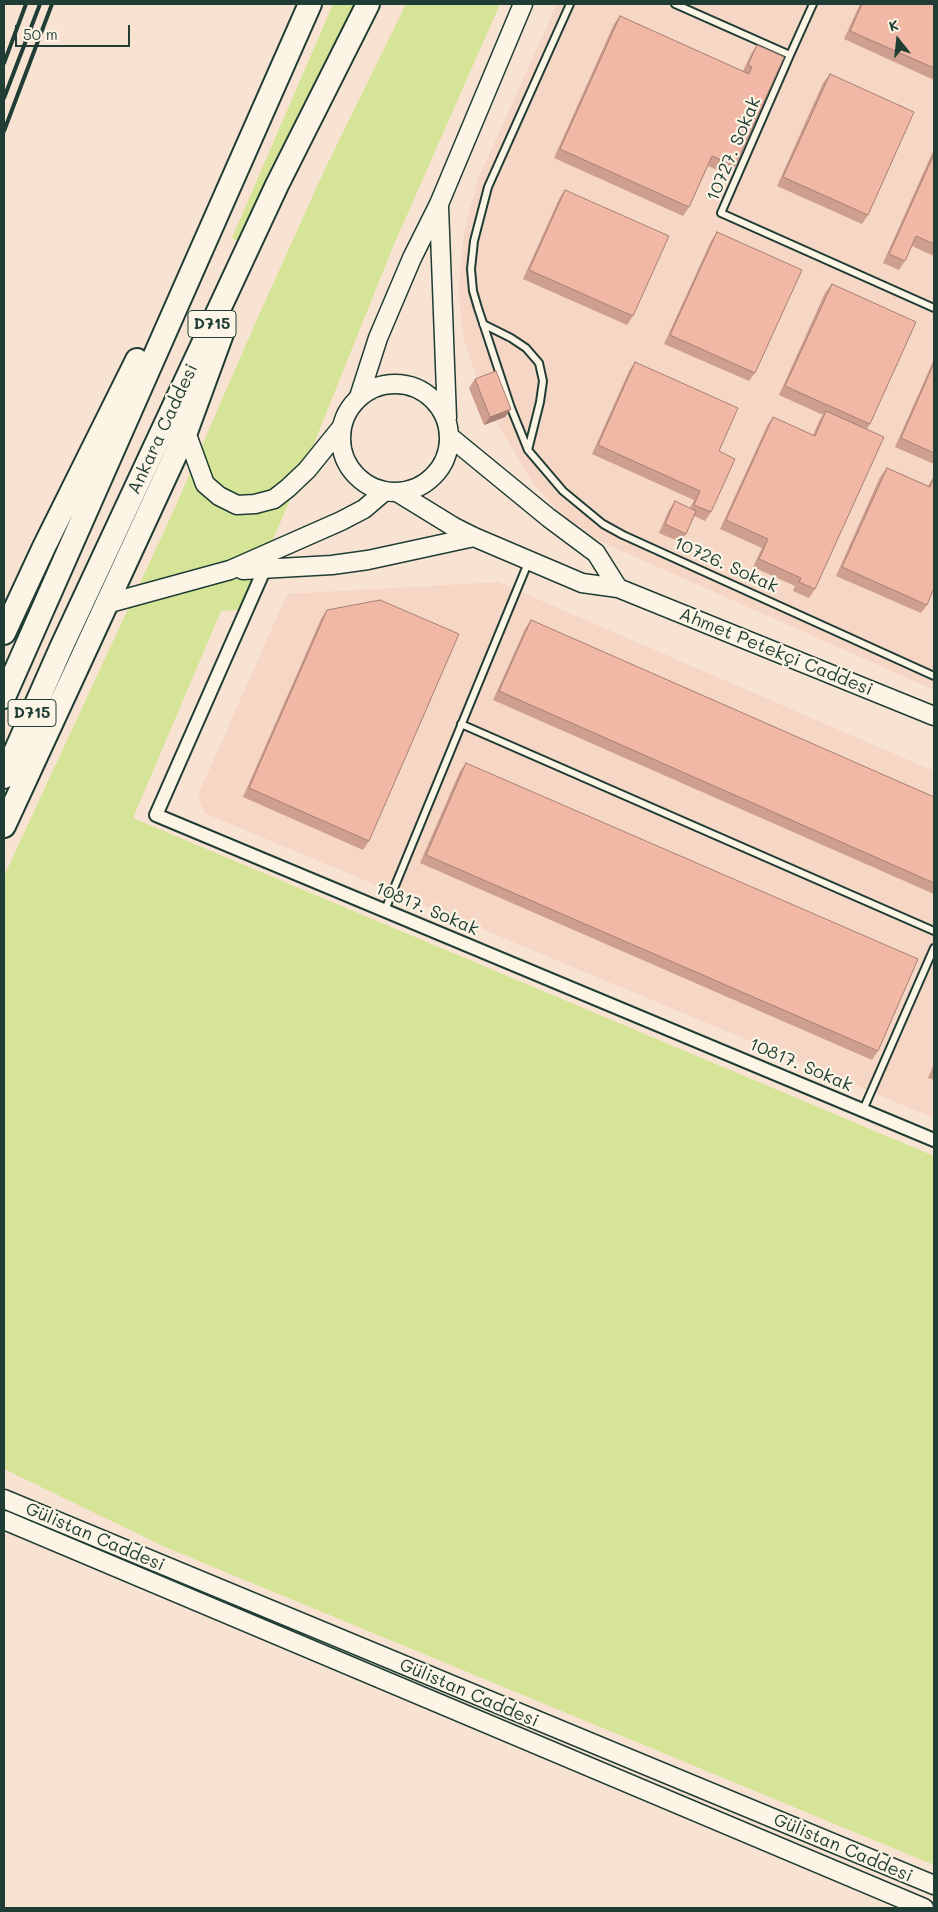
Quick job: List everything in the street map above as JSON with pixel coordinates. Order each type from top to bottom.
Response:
[{"type":"highway","name":"Ankara Caddesi","points":[[4,697],[310,4]]},
{"type":"highway","name":"Ankara Caddesi","points":[[4,777],[61,648],[277,185],[368,4]]},
{"type":"highway","points":[[4,633],[44,546],[268,97]]},
{"type":"highway","points":[[4,826],[186,432],[277,185]]},
{"type":"street","points":[[360,397],[378,338],[412,258],[439,204],[523,4]]},
{"type":"street","points":[[439,204],[448,430],[445,459],[430,479],[420,486],[409,490],[391,491],[373,487],[354,473],[342,452],[340,440],[342,428],[351,406],[360,397],[381,386],[399,384],[416,388],[436,402],[448,430],[549,518],[596,553],[618,588]]},
{"type":"street","points":[[186,432],[206,484],[219,496],[237,505],[255,504],[274,499],[307,470],[342,428]]},
{"type":"street","points":[[106,604],[230,570],[341,521],[364,509],[391,491]]},
{"type":"street","name":"Ahmet Petekçi Caddesi","points":[[391,491],[474,537],[582,583],[618,588],[934,716]]},
{"type":"street","points":[[230,570],[332,565],[368,560],[474,537]]},
{"type":"street","name":"10817. Sokak","points":[[265,568],[156,815],[934,1140]]},
{"type":"street","name":"Gülistan Caddesi","points":[[4,1499],[934,1885]]},
{"type":"street","name":"Gülistan Caddesi","points":[[4,1520],[924,1908]]},
{"type":"lane","name":"10726. Sokak","points":[[570,4],[488,187],[474,241],[471,269],[473,291],[483,324],[516,424],[528,450],[563,491],[582,508],[616,532],[934,676]]},
{"type":"lane","points":[[675,4],[790,56],[813,4]]},
{"type":"lane","name":"10727. Sokak","points":[[790,56],[721,213],[934,308]]},
{"type":"lane","points":[[483,324],[526,348],[539,364],[543,381],[540,402],[528,450]]},
{"type":"lane","points":[[385,910],[529,561]]},
{"type":"lane","points":[[461,724],[934,932]]},
{"type":"lane","points":[[863,1110],[934,948]]},
{"type":"shaded area","points":[[557,4],[934,4],[934,690],[588,536],[556,509],[533,483],[496,422],[481,391],[464,339],[460,312],[459,284],[464,231],[478,179]]},
{"type":"shaded area","points":[[498,582],[934,771],[934,1118],[204,813],[198,795],[287,594]]},
{"type":"green space","points":[[333,4],[366,4],[249,247],[232,238]]},
{"type":"green space","points":[[406,4],[500,4],[392,249],[309,456],[247,600],[238,610],[221,611],[133,818],[934,1156],[934,1865],[165,1547],[4,1469],[4,876],[174,510],[324,171]]},
{"type":"building","points":[[862,4],[934,4],[934,68],[850,31]]},
{"type":"building","points":[[620,16],[749,74],[752,67],[748,65],[757,45],[784,57],[735,166],[712,156],[689,207],[560,149]]},
{"type":"building","points":[[830,74],[914,112],[868,215],[783,177]]},
{"type":"building","points":[[934,154],[934,244],[916,236],[905,261],[889,254]]},
{"type":"building","points":[[565,190],[669,236],[633,316],[529,270]]},
{"type":"building","points":[[717,232],[802,270],[755,373],[670,335]]},
{"type":"building","points":[[832,284],[916,322],[870,424],[785,386]]},
{"type":"building","points":[[635,362],[738,408],[719,451],[735,459],[711,512],[694,505],[700,491],[598,445]]},
{"type":"building","points":[[934,363],[934,453],[901,438]]},
{"type":"building","points":[[496,371],[511,409],[490,417],[475,379]]},
{"type":"building","points":[[826,411],[884,437],[815,589],[799,582],[801,578],[759,559],[768,539],[726,520],[773,417],[815,436]]},
{"type":"building","points":[[887,468],[930,487],[934,477],[934,588],[927,605],[842,567]]},
{"type":"building","points":[[675,501],[696,511],[686,534],[665,524]]},
{"type":"building","points":[[380,600],[459,634],[369,841],[249,788],[327,610]]},
{"type":"building","points":[[531,620],[934,797],[934,883],[499,691]]},
{"type":"building","points":[[466,763],[918,959],[878,1051],[426,855]]},
{"type":"railway","points":[[4,63],[26,4]]},
{"type":"railway","points":[[4,98],[40,4]]},
{"type":"railway","points":[[4,131],[52,4]]}]
